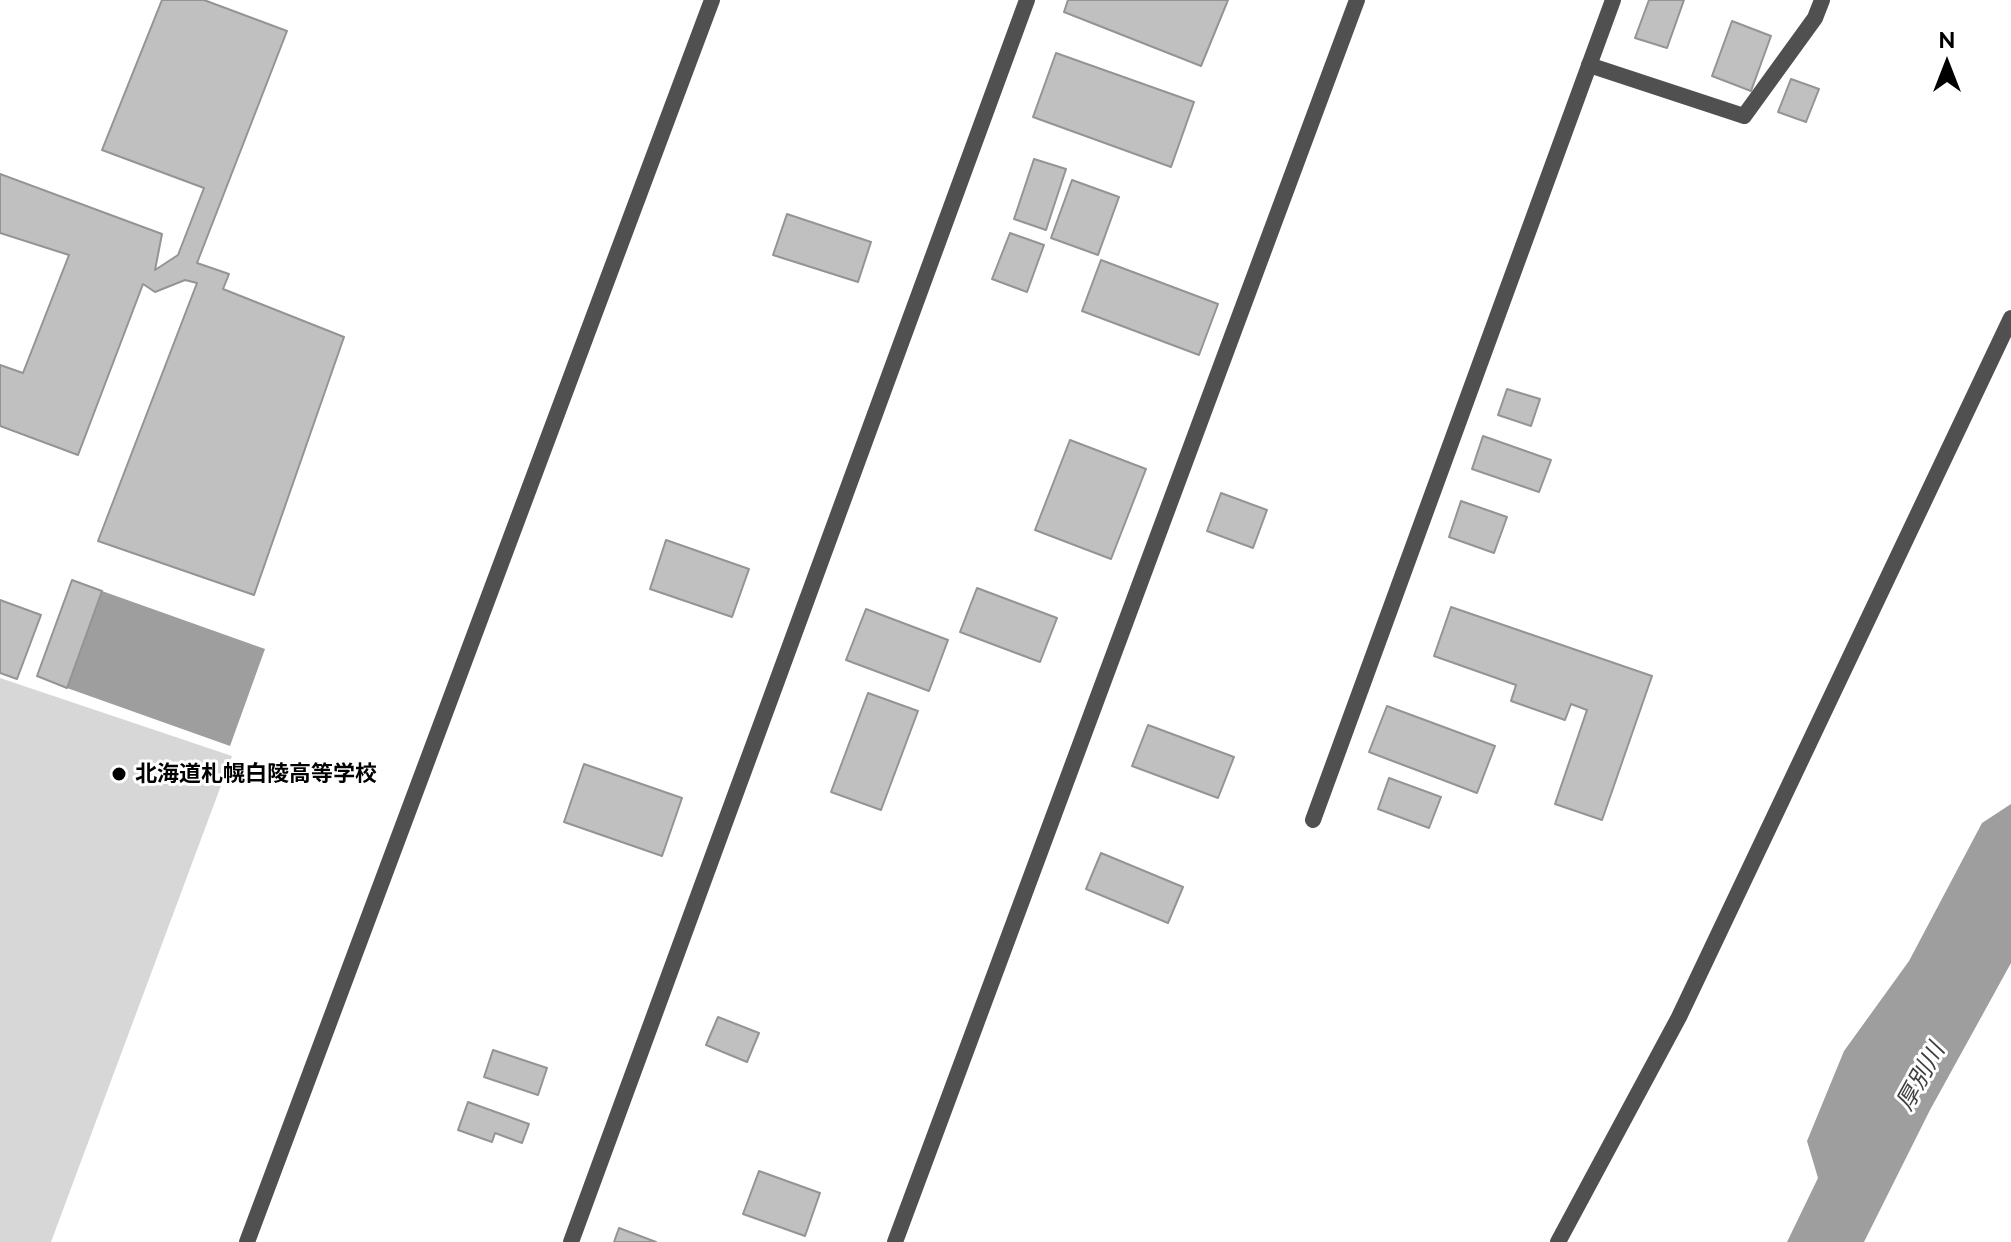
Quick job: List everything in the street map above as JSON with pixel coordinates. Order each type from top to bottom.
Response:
[{"type":"street","points":[[247,1242],[712,0]]},
{"type":"street","points":[[571,1242],[1027,0]]},
{"type":"street","points":[[895,1242],[1357,0]]},
{"type":"street","points":[[1313,820],[1613,0]]},
{"type":"street","points":[[1589,65],[1744,116],[1815,18],[1822,0]]},
{"type":"street","points":[[1558,1242],[1679,1017],[2011,318]]},
{"type":"shaded area","points":[[0,678],[232,756],[51,1242],[0,1242]]},
{"type":"water","points":[[102,591],[265,649],[230,746],[67,688]]},
{"type":"water","name":"厚別川","points":[[2011,804],[2011,963],[1930,1110],[1864,1242],[1787,1242],[1818,1178],[1807,1141],[1844,1051],[1909,961],[1982,823]]},
{"type":"building","points":[[162,0],[204,0],[287,31],[197,263],[229,274],[223,289],[344,337],[254,595],[98,541],[197,283],[185,280],[155,292],[143,284],[78,455],[0,426],[0,365],[23,373],[69,255],[0,233],[0,174],[162,234],[155,270],[178,255],[204,188],[102,150]]},
{"type":"building","points":[[1068,0],[1228,0],[1201,66],[1064,12]]},
{"type":"building","points":[[1649,0],[1684,0],[1667,48],[1635,38]]},
{"type":"building","points":[[1732,21],[1771,36],[1751,91],[1712,76]]},
{"type":"building","points":[[1056,53],[1194,102],[1171,167],[1033,117]]},
{"type":"building","points":[[1791,79],[1819,89],[1806,122],[1778,112]]},
{"type":"building","points":[[1034,159],[1066,169],[1046,230],[1014,219]]},
{"type":"building","points":[[1072,180],[1119,197],[1098,255],[1051,238]]},
{"type":"building","points":[[787,214],[871,242],[858,282],[773,255]]},
{"type":"building","points":[[1010,233],[1044,245],[1027,292],[992,279]]},
{"type":"building","points":[[1101,260],[1218,304],[1199,355],[1082,311]]},
{"type":"building","points":[[1507,389],[1540,399],[1531,426],[1498,415]]},
{"type":"building","points":[[1483,436],[1551,460],[1539,492],[1472,469]]},
{"type":"building","points":[[1070,440],[1146,469],[1111,559],[1035,530]]},
{"type":"building","points":[[1221,493],[1267,510],[1253,548],[1207,531]]},
{"type":"building","points":[[1461,501],[1507,517],[1494,553],[1449,537]]},
{"type":"building","points":[[666,540],[749,569],[732,617],[650,589]]},
{"type":"building","points":[[72,580],[102,591],[67,688],[37,676]]},
{"type":"building","points":[[977,588],[1057,618],[1040,662],[960,632]]},
{"type":"building","points":[[0,600],[41,615],[17,679],[0,673]]},
{"type":"building","points":[[1451,607],[1652,676],[1602,820],[1555,804],[1587,710],[1571,704],[1565,720],[1511,701],[1516,685],[1434,656]]},
{"type":"building","points":[[866,609],[948,640],[929,691],[846,660]]},
{"type":"building","points":[[868,693],[918,711],[881,810],[831,792]]},
{"type":"building","points":[[1387,706],[1495,746],[1477,793],[1369,752]]},
{"type":"building","points":[[1148,725],[1234,757],[1218,798],[1132,766]]},
{"type":"building","points":[[584,764],[682,798],[662,856],[564,822]]},
{"type":"building","points":[[1389,778],[1441,797],[1429,828],[1378,809]]},
{"type":"building","points":[[1101,853],[1183,887],[1168,923],[1086,889]]},
{"type":"building","points":[[718,1017],[759,1033],[747,1062],[706,1045]]},
{"type":"building","points":[[493,1050],[547,1068],[538,1095],[484,1077]]},
{"type":"building","points":[[468,1102],[529,1124],[522,1143],[495,1133],[492,1142],[458,1130]]},
{"type":"building","points":[[759,1171],[820,1193],[805,1236],[743,1214]]},
{"type":"building","points":[[619,1228],[656,1242],[614,1242]]},
{"type":"place","name":"北海道札幌白陵高等学校","points":[[119,774]]}]
